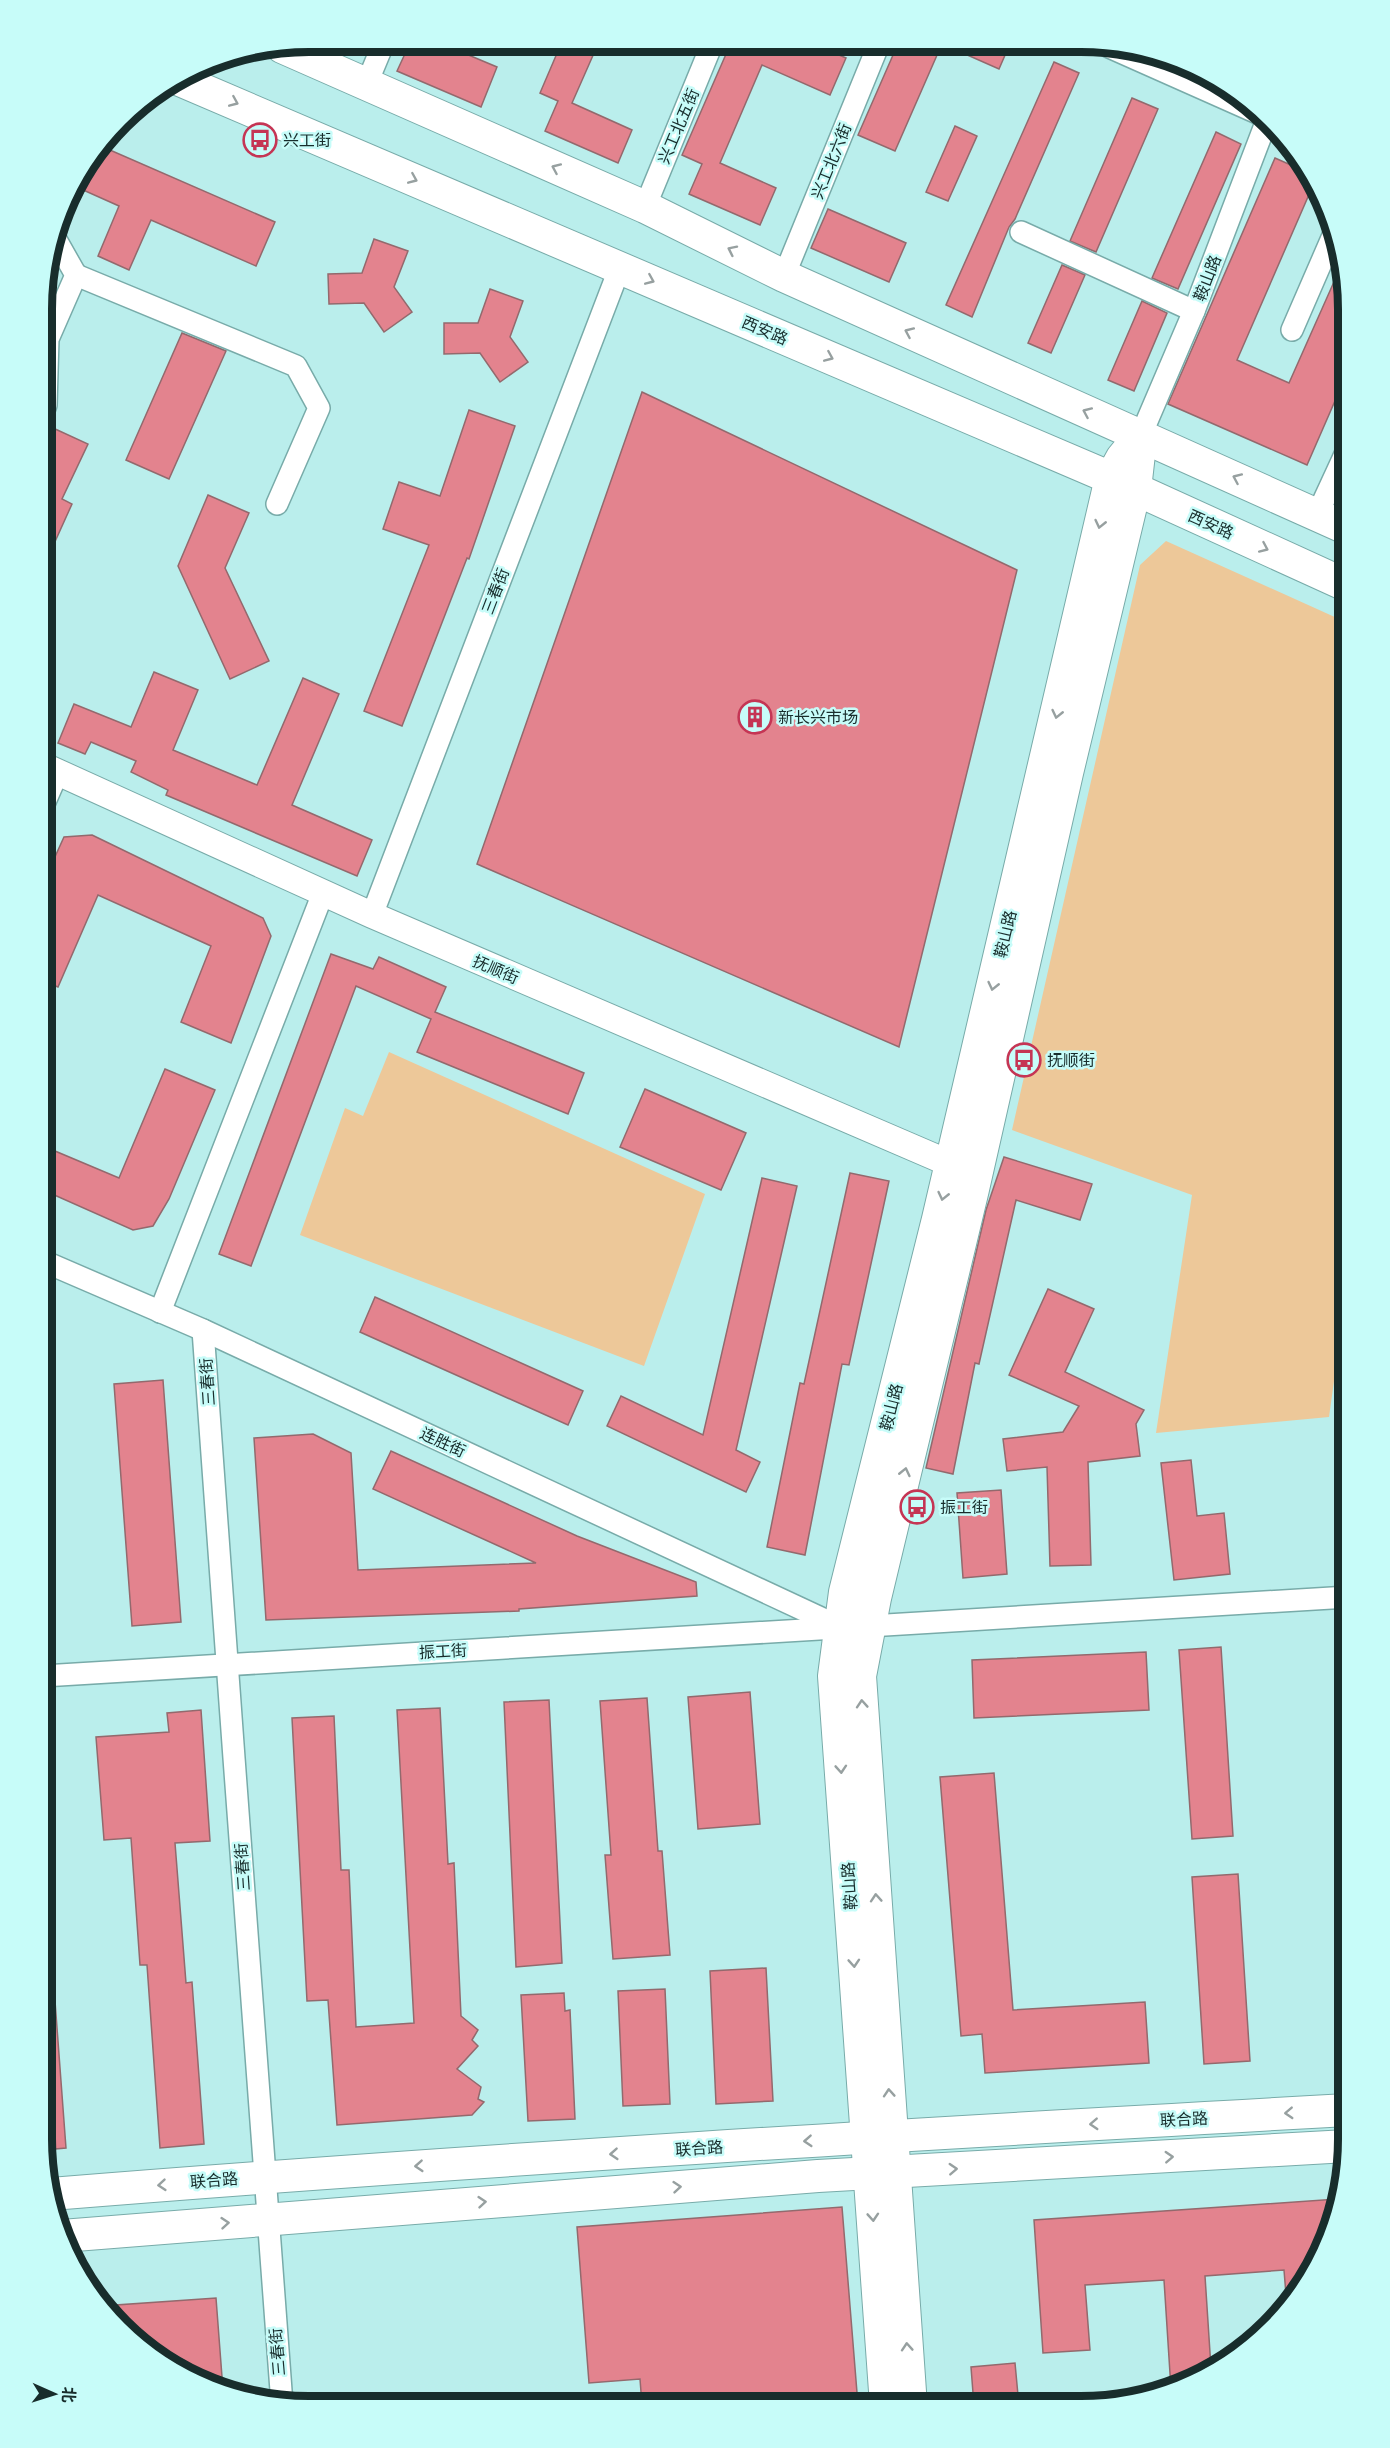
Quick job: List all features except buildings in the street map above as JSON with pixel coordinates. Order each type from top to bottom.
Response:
[{"type":"main road","points":[[296,53],[645,207],[784,276],[1338,524]]},
{"type":"main road","name":"西安路","points":[[188,83],[1123,484],[1338,581]]},
{"type":"main road","name":"鞍山路","points":[[886,2396],[880,2137],[834,1676],[856,1627],[973,1189],[1065,784],[1123,484],[1122,458],[1141,435]]},
{"type":"main road","name":"鞍山路","points":[[856,1627],[845,1592],[1123,484]]},
{"type":"main road","name":"联合路","points":[[58,2193],[263,2176],[1338,2111]]},
{"type":"main road","points":[[71,2235],[882,2172],[1337,2147]]},
{"type":"main road","name":"鞍山路","points":[[882,2172],[910,2396]]},
{"type":"street","points":[[366,83],[380,52]]},
{"type":"street","name":"兴工北五街","points":[[645,207],[709,52]]},
{"type":"street","name":"兴工北六街","points":[[784,276],[875,52]]},
{"type":"street","points":[[1132,57],[1229,100]]},
{"type":"street","name":"鞍山路","points":[[1141,435],[1194,310],[1263,129]]},
{"type":"street","points":[[1021,232],[1194,310]]},
{"type":"street","points":[[1292,330],[1329,244]]},
{"type":"street","points":[[60,247],[76,275],[296,366],[319,408],[277,504]]},
{"type":"street","name":"三春街","points":[[372,915],[620,267]]},
{"type":"street","points":[[52,330],[76,275]]},
{"type":"street","points":[[1317,514],[1338,469]]},
{"type":"street","name":"抚顺街","points":[[52,769],[372,915],[951,1164]]},
{"type":"street","points":[[160,1312],[323,893]]},
{"type":"street","name":"连胜街","points":[[52,1265],[203,1330],[856,1627]]},
{"type":"street","name":"三春街","points":[[203,1330],[229,1664],[263,2176],[281,2394]]},
{"type":"street","name":"振工街","points":[[52,1675],[1338,1598]]},
{"type":"shaded area","points":[[1166,541],[1338,618],[1338,1353],[1329,1417],[1156,1433],[1192,1195],[1012,1130],[1140,565]]},
{"type":"shaded area","points":[[389,1052],[705,1194],[644,1366],[300,1235],[345,1108],[363,1116]]},
{"type":"place","name":"兴工街","points":[[260,140]]},
{"type":"place","name":"新长兴市场","points":[[755,717]]},
{"type":"place","name":"抚顺街","points":[[1024,1060]]},
{"type":"place","name":"振工街","points":[[917,1507]]}]
